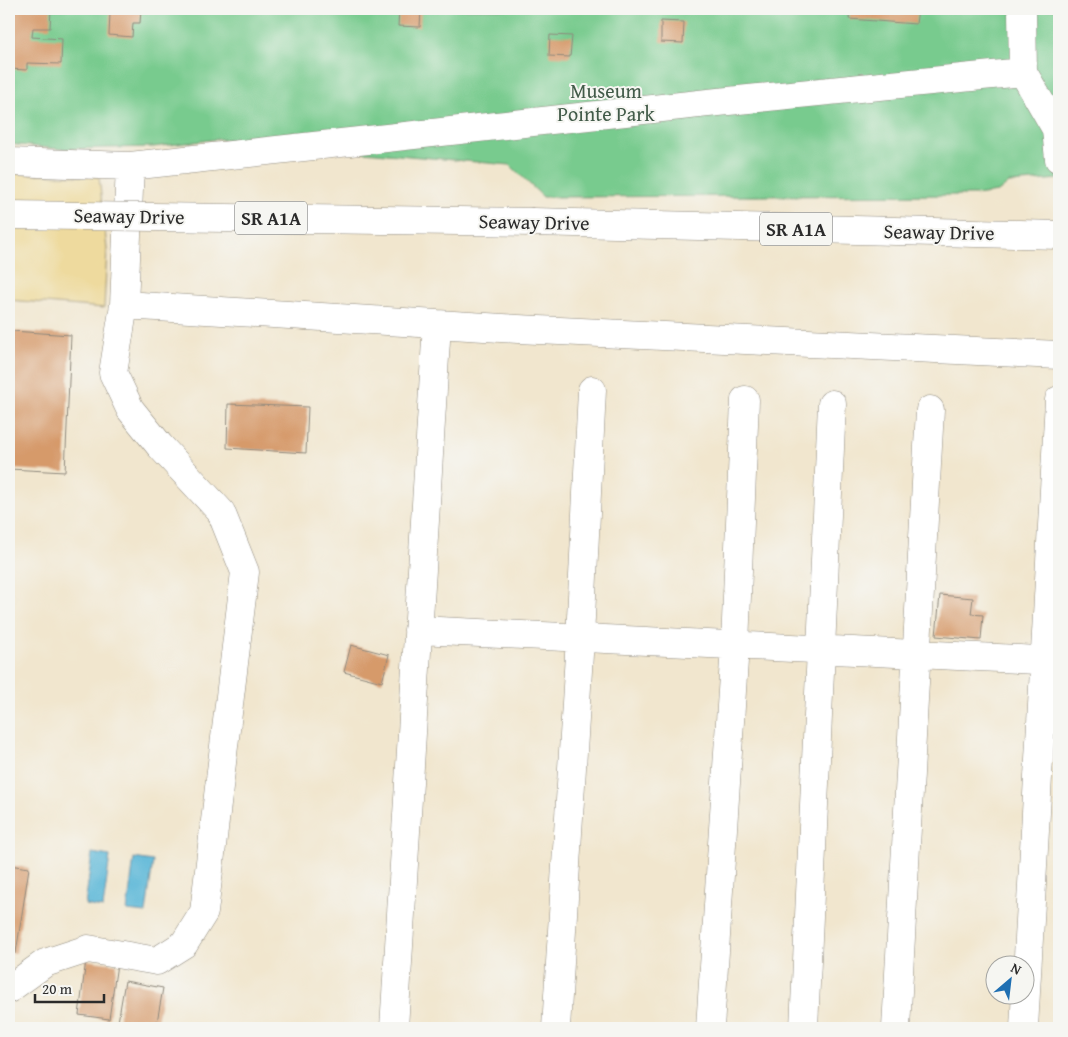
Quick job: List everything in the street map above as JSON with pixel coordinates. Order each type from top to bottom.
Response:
[{"type":"main road","points":[[1022,9],[1023,72],[1057,128],[1059,159]]},
{"type":"main road","points":[[9,162],[130,166],[708,103],[1023,72]]},
{"type":"main road","points":[[9,989],[44,963],[88,949],[157,960],[184,944],[204,912],[244,572],[221,512],[160,446],[130,409],[113,373],[124,305],[130,166]]},
{"type":"main road","name":"Seaway Drive","points":[[9,215],[533,222],[1059,235]]},
{"type":"main road","points":[[124,305],[437,324],[1059,355]]},
{"type":"main road","points":[[394,1028],[437,324]]},
{"type":"main road","points":[[556,1028],[580,638],[592,390]]},
{"type":"main road","points":[[710,1028],[736,645],[745,400]]},
{"type":"main road","points":[[1024,1028],[1052,660],[1059,400]]},
{"type":"main road","points":[[804,1028],[832,404]]},
{"type":"main road","points":[[896,1028],[930,410]]},
{"type":"main road","points":[[418,630],[1052,660]]},
{"type":"green space","name":"Museum Pointe Park","points":[[9,9],[1059,9],[1059,179],[1009,183],[998,192],[975,195],[543,197],[510,165],[219,139],[153,147],[59,149],[9,144]]},
{"type":"sand","points":[[9,173],[99,177],[107,249],[104,308],[9,300]]},
{"type":"water","points":[[92,853],[110,856],[103,908],[85,905]]},
{"type":"water","points":[[134,858],[153,861],[146,913],[127,911]]},
{"type":"building","points":[[9,9],[51,9],[50,28],[33,28],[32,37],[62,39],[61,64],[27,63],[27,70],[9,69]]},
{"type":"building","points":[[103,9],[141,9],[140,23],[133,23],[132,37],[109,35],[110,13],[103,12]]},
{"type":"building","points":[[399,9],[421,9],[420,27],[398,26]]},
{"type":"building","points":[[850,9],[918,9],[916,24],[849,19]]},
{"type":"building","points":[[661,21],[684,22],[683,43],[661,42]]},
{"type":"building","points":[[550,35],[572,36],[570,57],[549,56]]},
{"type":"building","points":[[12,331],[71,335],[65,472],[9,469]]},
{"type":"building","points":[[228,404],[308,407],[306,453],[227,448]]},
{"type":"building","points":[[940,595],[973,598],[971,614],[983,615],[981,640],[936,636]]},
{"type":"building","points":[[351,645],[389,655],[382,682],[344,672]]},
{"type":"building","points":[[9,865],[29,868],[16,953],[9,952]]},
{"type":"building","points":[[86,960],[117,964],[109,1019],[79,1015]]},
{"type":"building","points":[[125,981],[163,988],[156,1028],[117,1028]]}]
